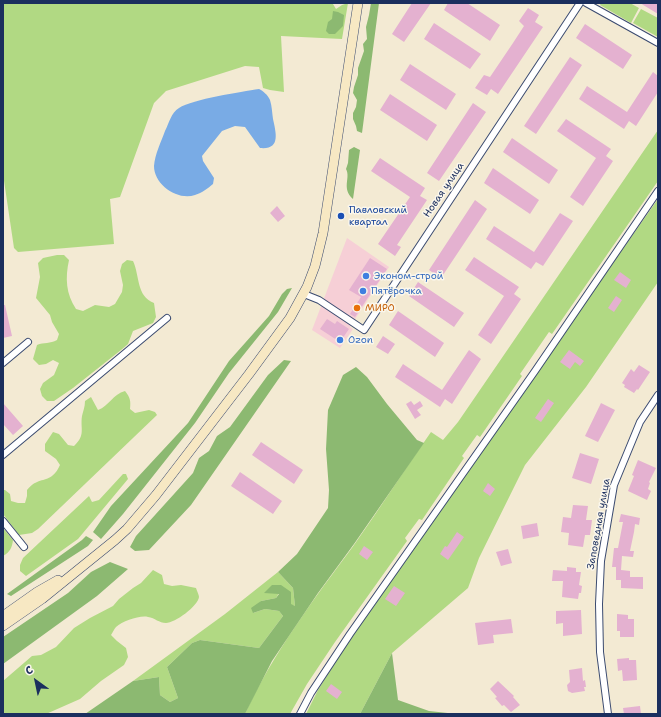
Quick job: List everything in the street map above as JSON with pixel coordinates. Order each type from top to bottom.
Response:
[{"type":"main road","points":[[3,626],[6,616],[37,592],[80,567],[109,545],[128,528],[152,500],[249,374],[290,318],[304,294],[315,266],[323,233],[358,3]]},
{"type":"street","name":"Новая улица","points":[[304,294],[319,300],[364,330],[580,3]]},
{"type":"street","points":[[586,3],[658,43]]},
{"type":"street","points":[[300,714],[311,693],[350,634],[535,371],[658,191]]},
{"type":"street","points":[[3,455],[167,318]]},
{"type":"street","points":[[3,363],[28,342]]},
{"type":"street","name":"Заповедная улица","points":[[608,714],[600,652],[600,561],[614,485],[625,455],[640,422],[658,395]]},
{"type":"street","points":[[3,521],[24,546]]},
{"type":"shaded area","points":[[347,238],[389,267],[350,327],[353,329],[340,348],[312,330]]},
{"type":"green space","points":[[3,3],[334,3],[333,4],[336,9],[348,3],[342,39],[281,36],[284,92],[263,88],[259,67],[245,66],[166,91],[154,103],[120,197],[110,199],[114,244],[18,252],[14,248],[3,174]]},
{"type":"green space","points":[[371,3],[379,3],[362,133],[357,131],[353,119],[353,113],[357,100],[353,93],[358,75],[358,68],[364,51],[363,44],[367,39],[366,27]]},
{"type":"green space","points":[[601,3],[630,3],[639,8],[631,23],[600,5]]},
{"type":"green space","points":[[641,9],[658,18],[658,37],[633,23]]},
{"type":"green space","points":[[333,11],[344,15],[343,26],[335,34],[329,34],[326,31],[328,22],[332,19]]},
{"type":"green space","points":[[658,130],[658,181],[552,334],[549,332],[520,374],[522,376],[480,437],[477,435],[462,456],[464,458],[422,520],[419,519],[405,538],[407,541],[335,642],[307,684],[290,714],[245,714],[268,669],[281,648],[354,545],[431,432],[443,440],[458,422]]},
{"type":"green space","points":[[354,147],[360,150],[353,199],[349,195],[347,187],[348,176],[346,169],[349,150]]},
{"type":"green space","points":[[658,199],[658,282],[586,387],[525,465],[479,558],[468,588],[392,653],[360,714],[306,714],[318,690],[357,627]]},
{"type":"green space","points":[[64,255],[69,260],[67,286],[70,298],[76,309],[83,311],[95,305],[109,307],[115,304],[122,292],[123,285],[120,271],[122,264],[127,260],[133,261],[141,291],[148,300],[154,303],[156,317],[153,323],[133,331],[128,344],[73,388],[54,401],[47,401],[42,396],[40,389],[43,383],[54,375],[59,363],[53,360],[46,364],[39,365],[33,359],[37,345],[57,340],[59,334],[50,315],[36,298],[40,277],[38,263],[43,258]]},
{"type":"green space","points":[[292,288],[278,312],[229,373],[195,423],[123,514],[101,539],[93,532],[111,506],[188,423],[229,361],[269,316],[282,294],[287,289]]},
{"type":"green space","points":[[284,360],[291,361],[191,505],[149,550],[135,551],[130,547],[136,536],[193,473],[199,458],[209,451],[217,436],[230,427],[268,375]]},
{"type":"green space","points":[[356,367],[367,377],[417,440],[424,443],[272,661],[245,714],[85,714],[133,681],[159,677],[160,695],[170,702],[178,698],[167,667],[192,643],[200,640],[259,648],[283,616],[279,611],[265,609],[253,613],[251,608],[261,601],[276,598],[279,594],[264,593],[272,585],[281,585],[291,592],[291,604],[295,606],[293,588],[278,572],[297,554],[328,508],[329,490],[326,449],[328,410],[343,375]]},
{"type":"green space","points":[[125,391],[130,399],[130,409],[135,413],[149,410],[155,412],[157,415],[38,529],[32,533],[19,535],[3,514],[3,490],[10,494],[11,501],[25,503],[27,490],[37,482],[52,476],[60,465],[56,459],[45,451],[45,444],[53,432],[59,434],[68,445],[74,446],[78,442],[82,432],[82,416],[85,401],[91,397],[98,410],[117,395]]},
{"type":"green space","points":[[123,474],[126,474],[128,479],[78,539],[26,576],[20,571],[20,565],[23,558],[89,496],[92,502],[99,500]]},
{"type":"green space","points":[[3,528],[13,540],[10,550],[3,556]]},
{"type":"green space","points":[[86,536],[93,540],[88,546],[11,596],[7,594],[82,540]]},
{"type":"green space","points":[[110,562],[128,569],[97,596],[3,664],[3,637],[68,593],[91,572]]},
{"type":"green space","points":[[153,570],[162,575],[164,584],[196,588],[199,597],[195,605],[186,613],[170,622],[164,623],[150,618],[141,617],[127,621],[116,627],[111,635],[126,648],[128,657],[124,665],[101,681],[80,699],[46,714],[3,714],[3,681],[32,656],[41,655],[56,647],[74,628],[113,606],[119,599],[141,583]]},
{"type":"green space","points":[[278,572],[293,588],[295,606],[291,605],[291,592],[264,593],[279,593],[276,598],[261,601],[253,613],[265,609],[279,611],[283,616],[259,648],[200,640],[192,643],[167,667],[178,698],[170,702],[160,695],[159,677],[133,681],[225,614]]},
{"type":"green space","points":[[392,653],[398,700],[429,711],[457,714],[360,714]]},
{"type":"water","points":[[259,89],[268,96],[270,100],[276,135],[276,140],[271,146],[267,148],[260,148],[245,127],[235,126],[222,131],[202,156],[203,161],[214,178],[213,184],[200,193],[188,196],[181,196],[168,190],[162,185],[155,173],[154,166],[158,148],[172,115],[176,110],[186,105],[206,99]]},
{"type":"building","points":[[412,3],[431,3],[404,42],[392,34]]},
{"type":"building","points":[[448,3],[467,3],[500,25],[490,41],[444,10]]},
{"type":"building","points":[[640,3],[658,3],[658,14]]},
{"type":"building","points":[[528,8],[539,15],[535,22],[543,27],[498,94],[491,89],[487,95],[475,88],[484,75],[490,77],[513,43],[524,26],[519,21]]},
{"type":"building","points":[[434,23],[481,54],[470,69],[424,39]]},
{"type":"building","points":[[585,24],[632,55],[623,69],[576,38]]},
{"type":"building","points":[[570,57],[582,65],[536,134],[524,126]]},
{"type":"building","points":[[410,64],[456,94],[446,110],[400,80]]},
{"type":"building","points":[[653,72],[658,76],[658,92],[636,126],[629,121],[624,129],[579,99],[587,86],[627,112]]},
{"type":"building","points":[[390,94],[437,125],[427,141],[380,110]]},
{"type":"building","points":[[473,103],[486,112],[439,181],[427,173]]},
{"type":"building","points":[[566,119],[611,149],[606,156],[613,161],[583,206],[570,197],[596,158],[557,131]]},
{"type":"building","points":[[512,138],[558,170],[549,184],[503,152]]},
{"type":"building","points":[[380,158],[425,188],[420,196],[427,200],[397,245],[401,247],[395,256],[378,244],[410,197],[371,171]]},
{"type":"building","points":[[493,168],[539,200],[530,214],[484,183]]},
{"type":"building","points":[[475,200],[487,209],[441,278],[429,270]]},
{"type":"building","points":[[277,206],[285,216],[278,222],[270,213]]},
{"type":"building","points":[[560,213],[573,221],[543,266],[536,262],[531,269],[486,239],[494,226],[534,252]]},
{"type":"building","points":[[474,257],[519,287],[514,294],[521,299],[491,344],[478,335],[504,296],[465,270]]},
{"type":"building","points":[[370,258],[387,269],[355,317],[350,314],[361,297],[349,290]]},
{"type":"building","points":[[620,272],[631,280],[626,288],[614,280]]},
{"type":"building","points":[[418,282],[464,313],[454,327],[409,296]]},
{"type":"building","points":[[616,296],[622,300],[614,312],[608,308]]},
{"type":"building","points":[[3,305],[5,305],[12,336],[3,338]]},
{"type":"building","points":[[398,311],[444,343],[435,357],[389,325]]},
{"type":"building","points":[[327,319],[335,324],[337,321],[349,329],[340,342],[320,329]]},
{"type":"building","points":[[383,336],[395,344],[388,354],[376,347]]},
{"type":"building","points":[[469,350],[481,359],[452,404],[445,399],[440,407],[395,377],[403,364],[442,390]]},
{"type":"building","points":[[569,350],[584,361],[580,366],[575,362],[570,369],[560,362]]},
{"type":"building","points":[[639,365],[650,372],[638,390],[637,389],[634,393],[624,387],[625,385],[622,383],[631,369],[634,372]]},
{"type":"building","points":[[548,399],[554,403],[541,422],[535,418]]},
{"type":"building","points":[[411,401],[414,405],[420,401],[423,406],[417,410],[421,415],[415,419],[406,404]]},
{"type":"building","points":[[3,403],[23,426],[13,435],[3,424]]},
{"type":"building","points":[[601,403],[615,410],[598,442],[585,436]]},
{"type":"building","points":[[261,442],[303,470],[294,484],[252,455]]},
{"type":"building","points":[[580,453],[599,459],[591,484],[572,478]]},
{"type":"building","points":[[638,460],[656,468],[649,482],[648,489],[651,491],[647,500],[628,491]]},
{"type":"building","points":[[240,472],[282,501],[273,514],[231,486]]},
{"type":"building","points":[[488,483],[495,489],[490,496],[483,491]]},
{"type":"building","points":[[573,505],[588,506],[586,520],[592,520],[590,535],[585,535],[583,547],[568,545],[569,533],[561,532],[563,517],[571,518]]},
{"type":"building","points":[[621,514],[640,518],[639,525],[635,524],[630,551],[634,551],[633,557],[622,556],[621,570],[630,571],[630,577],[643,577],[643,589],[621,588],[621,580],[616,580],[616,567],[612,567],[614,548],[618,548],[623,522],[619,522]]},
{"type":"building","points":[[537,523],[539,536],[523,539],[521,526]]},
{"type":"building","points":[[457,532],[464,537],[448,560],[440,554],[445,546],[447,547]]},
{"type":"building","points":[[364,546],[373,552],[367,560],[359,554]]},
{"type":"building","points":[[508,549],[512,563],[501,566],[496,552]]},
{"type":"building","points":[[567,567],[576,568],[576,572],[581,572],[579,585],[582,586],[578,599],[562,597],[563,581],[552,581],[553,570],[567,571]]},
{"type":"building","points":[[394,586],[405,593],[396,606],[385,599]]},
{"type":"building","points":[[581,610],[582,634],[563,636],[563,623],[556,624],[556,611]]},
{"type":"building","points":[[617,614],[628,615],[628,619],[634,619],[634,637],[620,637],[620,631],[617,631]]},
{"type":"building","points":[[511,619],[513,633],[493,635],[494,643],[478,645],[475,623]]},
{"type":"building","points":[[629,658],[629,660],[636,660],[637,680],[623,681],[622,670],[618,671],[617,659]]},
{"type":"building","points":[[582,668],[583,681],[585,680],[586,687],[584,687],[585,691],[572,693],[568,691],[567,685],[570,682],[569,670]]},
{"type":"building","points":[[498,681],[514,696],[513,697],[520,705],[511,712],[504,705],[502,706],[490,689]]},
{"type":"building","points":[[331,684],[342,692],[337,699],[326,691]]},
{"type":"building","points":[[640,706],[641,714],[624,714],[623,708]]},
{"type":"place","name":"Павловский квартал","points":[[341,216]]},
{"type":"place","name":"Эконом-строй","points":[[366,276]]},
{"type":"place","name":"Пятёрочка","points":[[363,291]]},
{"type":"place","name":"МИРО","points":[[357,308]]},
{"type":"place","name":"Ozon","points":[[340,340]]}]
